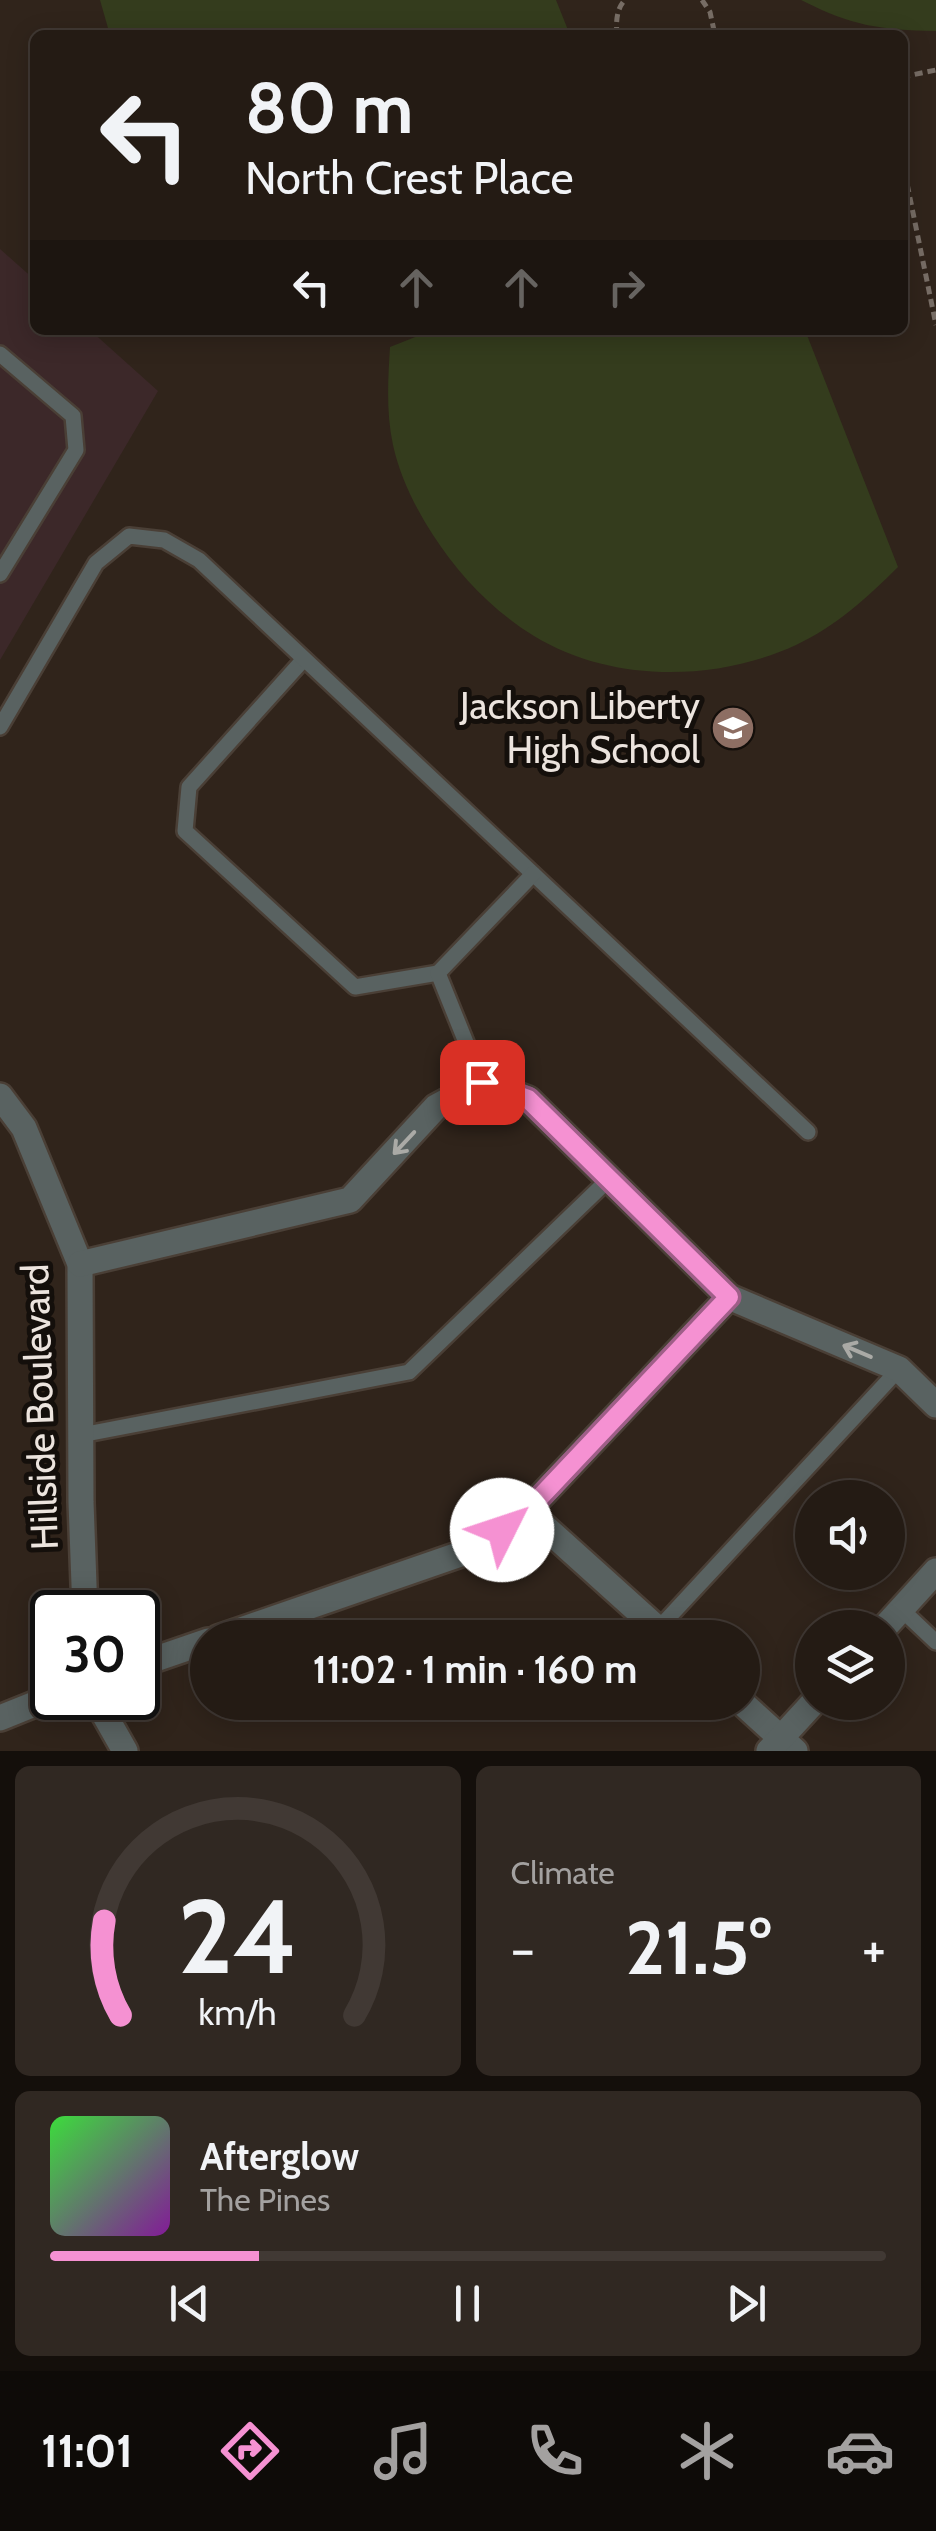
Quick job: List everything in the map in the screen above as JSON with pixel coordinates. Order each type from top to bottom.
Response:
[{"type":"street","points":[[80,1264],[350,1200],[436,1107],[482,1082],[528,1099],[729,1297],[899,1369],[936,1405]]},
{"type":"street","name":"Hillside Boulevard","points":[[0,1096],[24,1128],[80,1264],[84,1590]]},
{"type":"street","points":[[270,1620],[478,1548],[527,1511],[729,1297]]},
{"type":"street","points":[[527,1511],[649,1620]]},
{"type":"street","points":[[899,1610],[936,1571]]},
{"type":"street","points":[[160,1657],[190,1647]]},
{"type":"street","points":[[0,1718],[30,1706]]},
{"type":"street","points":[[107,1720],[125,1751]]},
{"type":"street","points":[[757,1720],[782,1747],[801,1720]]},
{"type":"lane","points":[[0,354],[73,416],[76,450],[0,574]]},
{"type":"lane","points":[[0,727],[96,562],[130,536],[164,540],[199,560],[808,1132]]},
{"type":"lane","points":[[304,659],[189,787],[185,831],[355,987],[438,973],[533,874]]},
{"type":"lane","points":[[438,973],[482,1082]]},
{"type":"lane","points":[[80,1435],[409,1372],[609,1179]]},
{"type":"lane","points":[[675,1620],[899,1369]]},
{"type":"lane","points":[[905,1625],[936,1642]]},
{"type":"path","points":[[617,30],[625,0]]},
{"type":"path","points":[[702,0],[710,12],[714,30]]},
{"type":"path","points":[[908,75],[936,70]]},
{"type":"path","points":[[908,187],[936,325]]},
{"type":"shaded area","points":[[0,249],[30,276],[30,335],[96,335],[158,391],[0,660]]},
{"type":"green space","points":[[100,0],[556,0],[568,30],[109,30]]},
{"type":"green space","points":[[801,0],[936,0],[936,31],[867,25]]},
{"type":"green space","points":[[420,335],[807,335],[898,567],[875,590],[811,637],[732,666],[664,672],[630,669],[564,651],[519,626],[477,591],[433,535],[414,503],[393,445],[389,420],[390,347]]},
{"type":"place","name":"Jackson Liberty High School","points":[[733,728]]},
{"type":"route","points":[[482,1082],[528,1099],[729,1297],[527,1511],[502,1530]]}]
